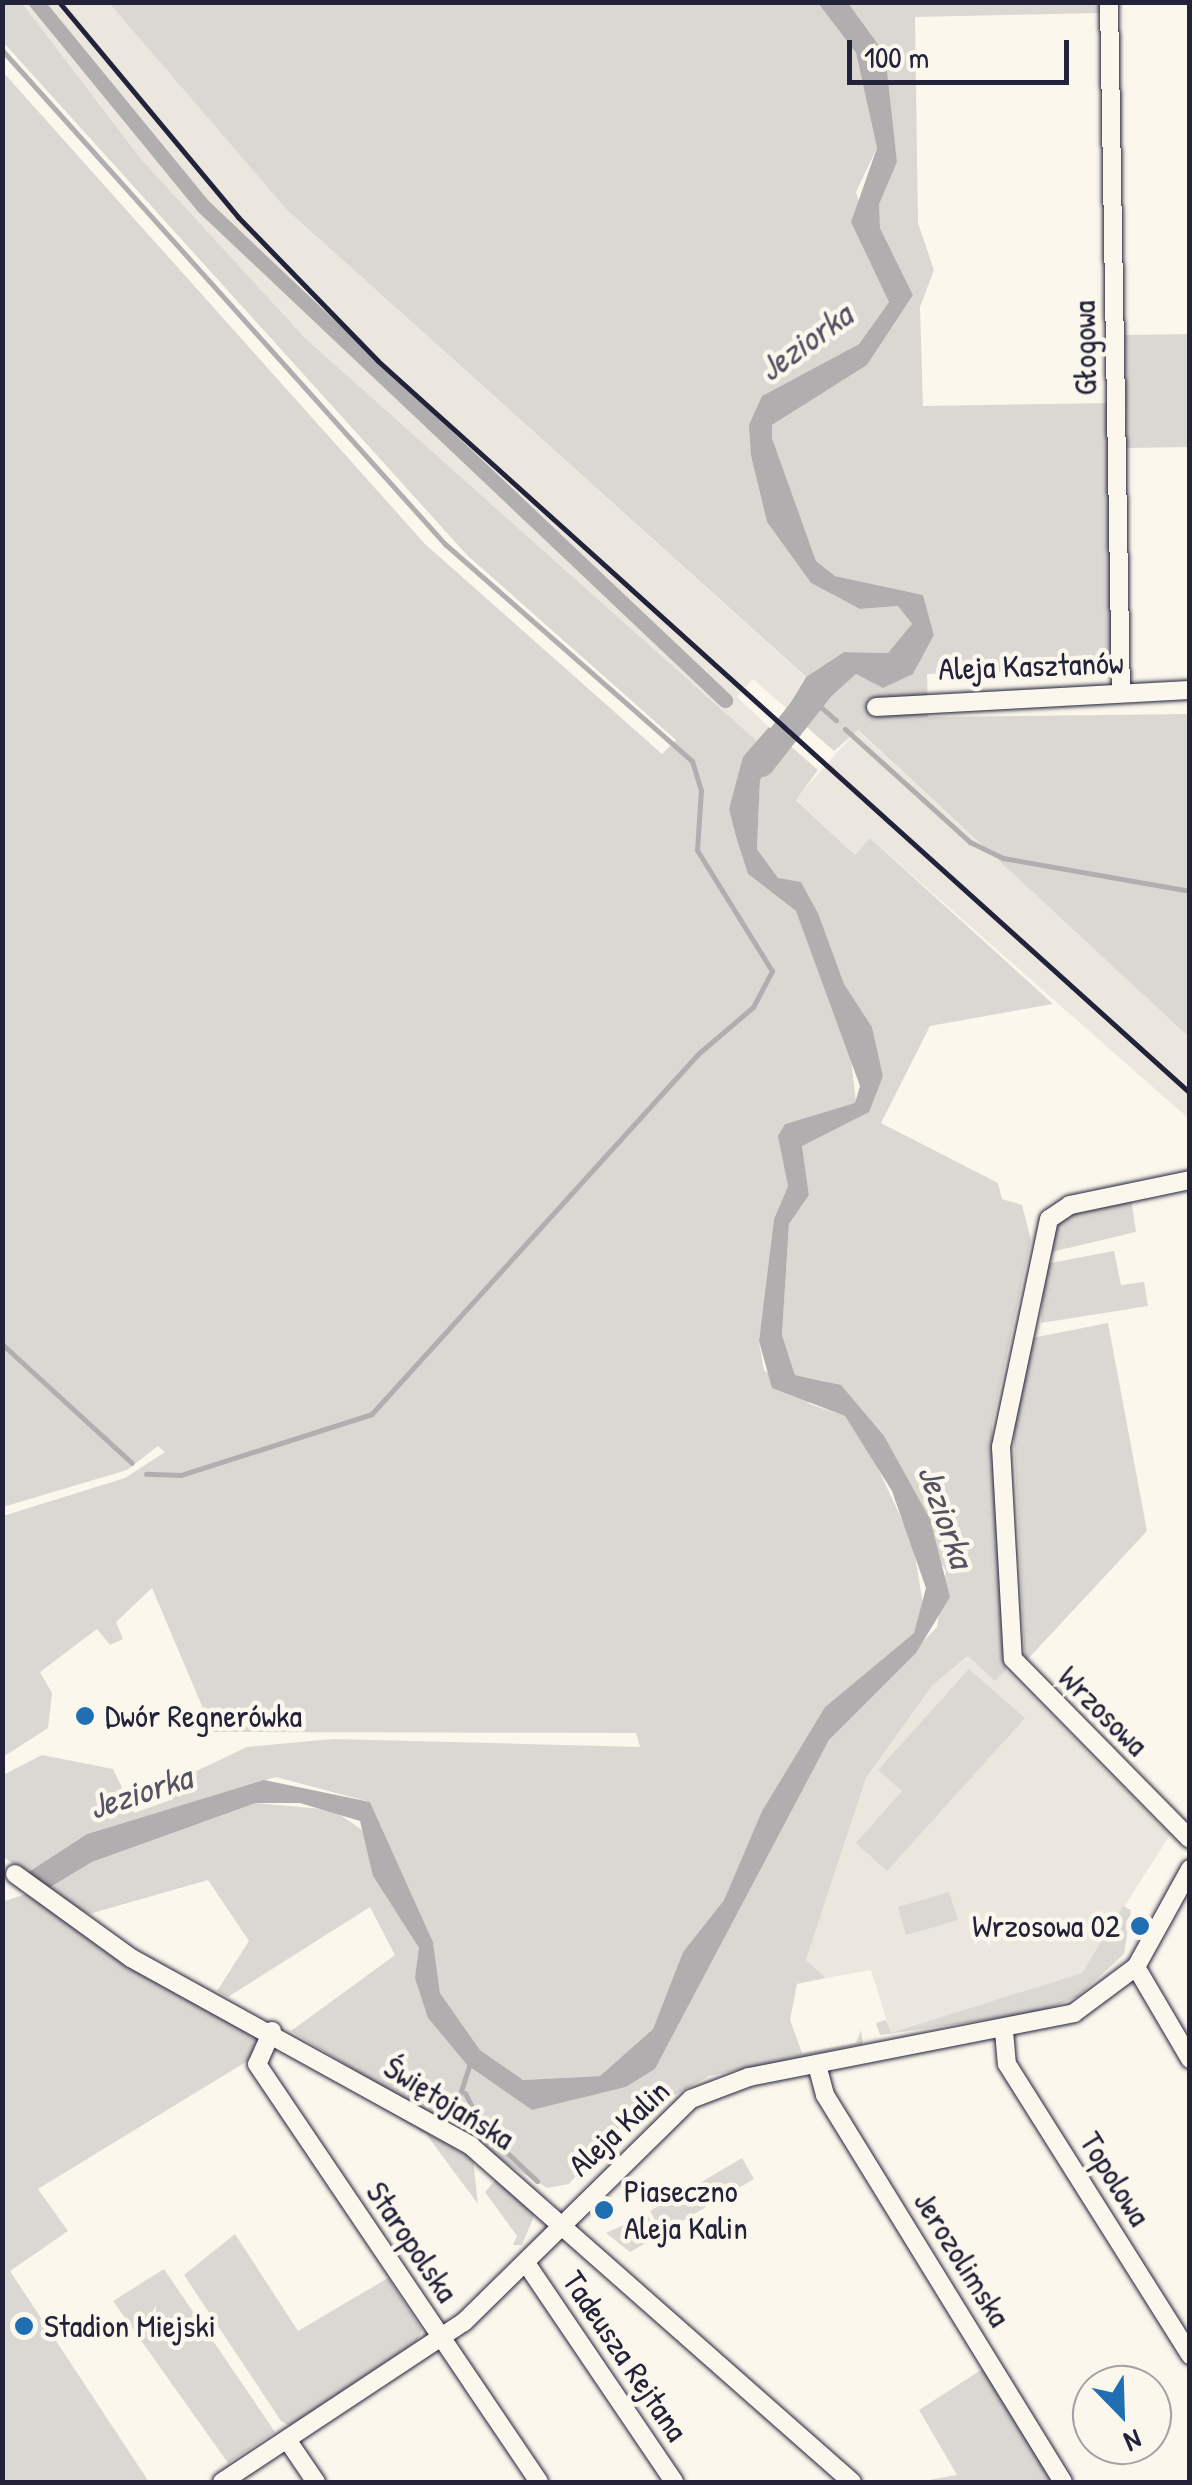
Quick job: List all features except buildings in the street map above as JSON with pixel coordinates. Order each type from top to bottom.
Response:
[{"type":"street","name":"Głogowa","points":[[1109,2],[1121,693]]},
{"type":"street","name":"Aleja Kasztanów","points":[[876,707],[1190,690]]},
{"type":"street","name":"Wrzosowa","points":[[1190,1180],[1070,1204],[1040,1232],[1001,1447],[1018,1668],[1190,1839]]},
{"type":"street","name":"Aleja Kalin","points":[[222,2482],[442,2340],[691,2100],[816,2065],[1004,2031],[1074,2013],[1136,1968],[1190,1868]]},
{"type":"street","name":"Świętojańska","points":[[15,1874],[131,1958],[272,2031],[471,2146],[852,2482]]},
{"type":"street","points":[[1136,1968],[1190,2059]]},
{"type":"street","name":"Staropolska","points":[[272,2031],[257,2064],[539,2482]]},
{"type":"street","name":"Topolowa","points":[[1004,2031],[1007,2064],[1190,2355]]},
{"type":"street","name":"Jerozolimska","points":[[816,2065],[825,2095],[1063,2482]]},
{"type":"street","name":"Tadeusza Rejtana","points":[[526,2263],[674,2482]]},
{"type":"street","points":[[288,2442],[316,2482]]},
{"type":"shaded area","points":[[3,3],[22,3],[141,159],[305,338],[757,741],[729,808],[736,837],[748,874],[796,911],[849,1040],[856,1103],[785,1124],[788,1186],[774,1219],[759,1342],[764,1370],[810,1404],[845,1416],[874,1460],[913,1543],[924,1611],[914,1633],[825,1707],[762,1811],[724,1900],[683,1952],[653,2029],[600,2076],[523,2080],[480,2050],[440,1993],[433,1942],[370,1802],[276,1777],[87,1834],[27,1873],[3,1857],[3,1775],[42,1755],[113,1769],[134,1813],[173,1799],[169,1784],[247,1747],[333,1739],[640,1747],[636,1733],[213,1732],[152,1588],[116,1622],[123,1639],[110,1645],[97,1629],[40,1672],[52,1693],[48,1728],[3,1757],[3,1516],[125,1478],[165,1452],[158,1446],[127,1470],[3,1507],[3,72],[425,544],[662,754],[676,740],[467,555],[3,42]]},
{"type":"shaded area","points":[[22,3],[109,3],[286,209],[805,677],[787,709],[753,679],[737,697],[769,727],[757,741],[305,338],[141,159]]},
{"type":"shaded area","points":[[109,3],[818,3],[856,53],[877,148],[856,192],[889,302],[859,344],[762,396],[751,456],[767,522],[811,583],[860,609],[898,606],[912,624],[903,639],[888,653],[844,652],[806,677],[286,209]]},
{"type":"shaded area","points":[[818,3],[848,3],[885,54],[897,162],[879,204],[880,228],[913,295],[867,365],[772,425],[772,438],[816,561],[835,576],[923,595],[934,635],[913,674],[883,688],[856,674],[802,723],[787,709],[806,677],[844,652],[888,653],[912,624],[898,606],[860,609],[811,583],[767,522],[751,456],[749,425],[762,396],[859,344],[889,302],[851,222],[877,148],[856,53]]},
{"type":"shaded area","points":[[848,3],[1100,3],[1100,13],[915,17],[918,223],[934,270],[920,307],[923,406],[1108,403],[1113,669],[927,674],[928,717],[1189,714],[1189,1037],[858,730],[834,751],[802,723],[856,674],[913,674],[934,635],[923,595],[835,576],[816,561],[772,438],[772,425],[867,365],[913,295],[880,228],[878,204],[897,162],[888,92]]},
{"type":"shaded area","points":[[1189,334],[1189,447],[1127,448],[1125,335]]},
{"type":"shaded area","points":[[769,727],[786,742],[760,780],[757,849],[778,878],[801,882],[818,913],[844,984],[872,1027],[883,1076],[869,1112],[802,1146],[809,1195],[789,1224],[782,1335],[795,1375],[841,1385],[884,1436],[930,1519],[950,1597],[916,1653],[829,1740],[655,2069],[626,2087],[532,2110],[467,2065],[428,2018],[415,1978],[419,1948],[373,1876],[360,1821],[300,1803],[256,1803],[92,1862],[44,1891],[27,1873],[87,1834],[264,1780],[370,1802],[433,1942],[440,1993],[480,2050],[523,2080],[600,2076],[653,2029],[683,1952],[724,1900],[762,1811],[825,1707],[914,1633],[926,1588],[892,1491],[845,1416],[772,1388],[759,1341],[774,1219],[788,1186],[778,1136],[785,1124],[855,1103],[860,1086],[796,911],[748,874],[736,837],[729,809],[743,757]]},
{"type":"shaded area","points":[[857,730],[1189,1036],[1189,1119],[870,838],[855,855],[796,799]]},
{"type":"shaded area","points":[[786,742],[818,770],[796,800],[855,855],[870,838],[1053,1004],[930,1026],[881,1123],[998,1183],[1002,1199],[1022,1205],[1031,1240],[992,1425],[1006,1670],[995,1681],[968,1656],[932,1686],[866,1778],[806,1960],[826,1978],[797,1984],[790,2020],[802,2053],[856,2043],[861,2030],[863,2044],[709,2076],[624,2123],[569,2184],[547,2188],[291,2031],[395,1955],[370,1907],[228,1997],[217,1991],[249,1941],[208,1880],[89,1914],[44,1891],[92,1862],[256,1803],[333,1810],[368,1834],[373,1876],[419,1948],[428,2018],[467,2065],[532,2110],[626,2087],[655,2069],[829,1740],[937,1627],[946,1571],[825,1381],[795,1375],[782,1335],[789,1224],[809,1195],[802,1146],[883,1076],[872,1027],[844,985],[818,913],[801,882],[778,879],[757,849],[760,780]]},
{"type":"shaded area","points":[[1131,1198],[1136,1232],[1043,1254],[1043,1237],[1062,1216]]},
{"type":"shaded area","points":[[1114,1251],[1121,1285],[1144,1282],[1148,1306],[1041,1323],[1045,1264]]},
{"type":"shaded area","points":[[1108,1323],[1147,1531],[1025,1662],[1012,1402],[1032,1338]]},
{"type":"shaded area","points":[[969,1656],[995,1680],[1006,1670],[1170,1835],[1082,1973],[891,2034],[871,1970],[826,1978],[806,1960],[866,1778],[932,1686]]},
{"type":"shaded area","points":[[969,1669],[1025,1718],[887,1871],[856,1843],[902,1791],[878,1770]]},
{"type":"shaded area","points":[[949,1892],[958,1920],[906,1935],[898,1907]]},
{"type":"shaded area","points":[[29,1893],[112,1955],[263,2034],[249,2060],[38,2189],[68,2231],[10,2271],[149,2482],[3,2482],[2,1902]]},
{"type":"shaded area","points":[[1123,1906],[1131,1910],[1124,1954],[1077,1997],[1040,2012],[880,2035],[876,2023],[886,2020],[891,2033],[1082,1973]]},
{"type":"shaded area","points":[[355,2091],[473,2159],[478,2204],[426,2134]]},
{"type":"shaded area","points":[[742,2158],[754,2179],[710,2205],[698,2184]]},
{"type":"shaded area","points":[[497,2178],[536,2211],[522,2245],[513,2245],[517,2236],[485,2192]]},
{"type":"shaded area","points":[[694,2186],[706,2207],[662,2233],[650,2211]]},
{"type":"shaded area","points":[[647,2214],[659,2236],[630,2252],[606,2233]]},
{"type":"shaded area","points":[[235,2234],[298,2331],[388,2278],[422,2330],[417,2341],[290,2426],[281,2421],[184,2275]]},
{"type":"shaded area","points":[[164,2269],[275,2432],[228,2463],[113,2301]]},
{"type":"shaded area","points":[[984,2368],[1055,2482],[917,2482],[957,2475],[919,2410]]},
{"type":"waterway","points":[[36,2],[203,206],[725,700]]},
{"type":"waterway","points":[[2,3],[2,20]]},
{"type":"waterway","points":[[2,50],[445,544],[692,761],[701,790],[697,850],[772,971],[753,1007],[698,1054],[372,1414],[181,1475],[146,1474]]},
{"type":"waterway","points":[[761,763],[820,688]]},
{"type":"waterway","points":[[815,702],[836,720]]},
{"type":"waterway","points":[[845,729],[970,842],[1003,858],[1190,891]]},
{"type":"waterway","points":[[2,1344],[132,1463]]},
{"type":"waterway","points":[[453,2116],[470,2063]]},
{"type":"waterway","points":[[465,2093],[484,2131],[537,2181]]},
{"type":"railway","points":[[59,2],[238,217],[378,361],[1190,1093]]},
{"type":"place","name":"Dwór Regnerówka","points":[[85,1716]]},
{"type":"place","name":"Wrzosowa 02","points":[[1140,1926]]},
{"type":"place","name":"Piaseczno Aleja Kalin","points":[[604,2210]]},
{"type":"place","name":"Stadion Miejski","points":[[24,2326]]},
{"type":"water label","name":"Jeziorka","points":[[805,342]]},
{"type":"water label","name":"Jeziorka","points":[[946,1516]]},
{"type":"water label","name":"Jeziorka","points":[[140,1792]]}]
